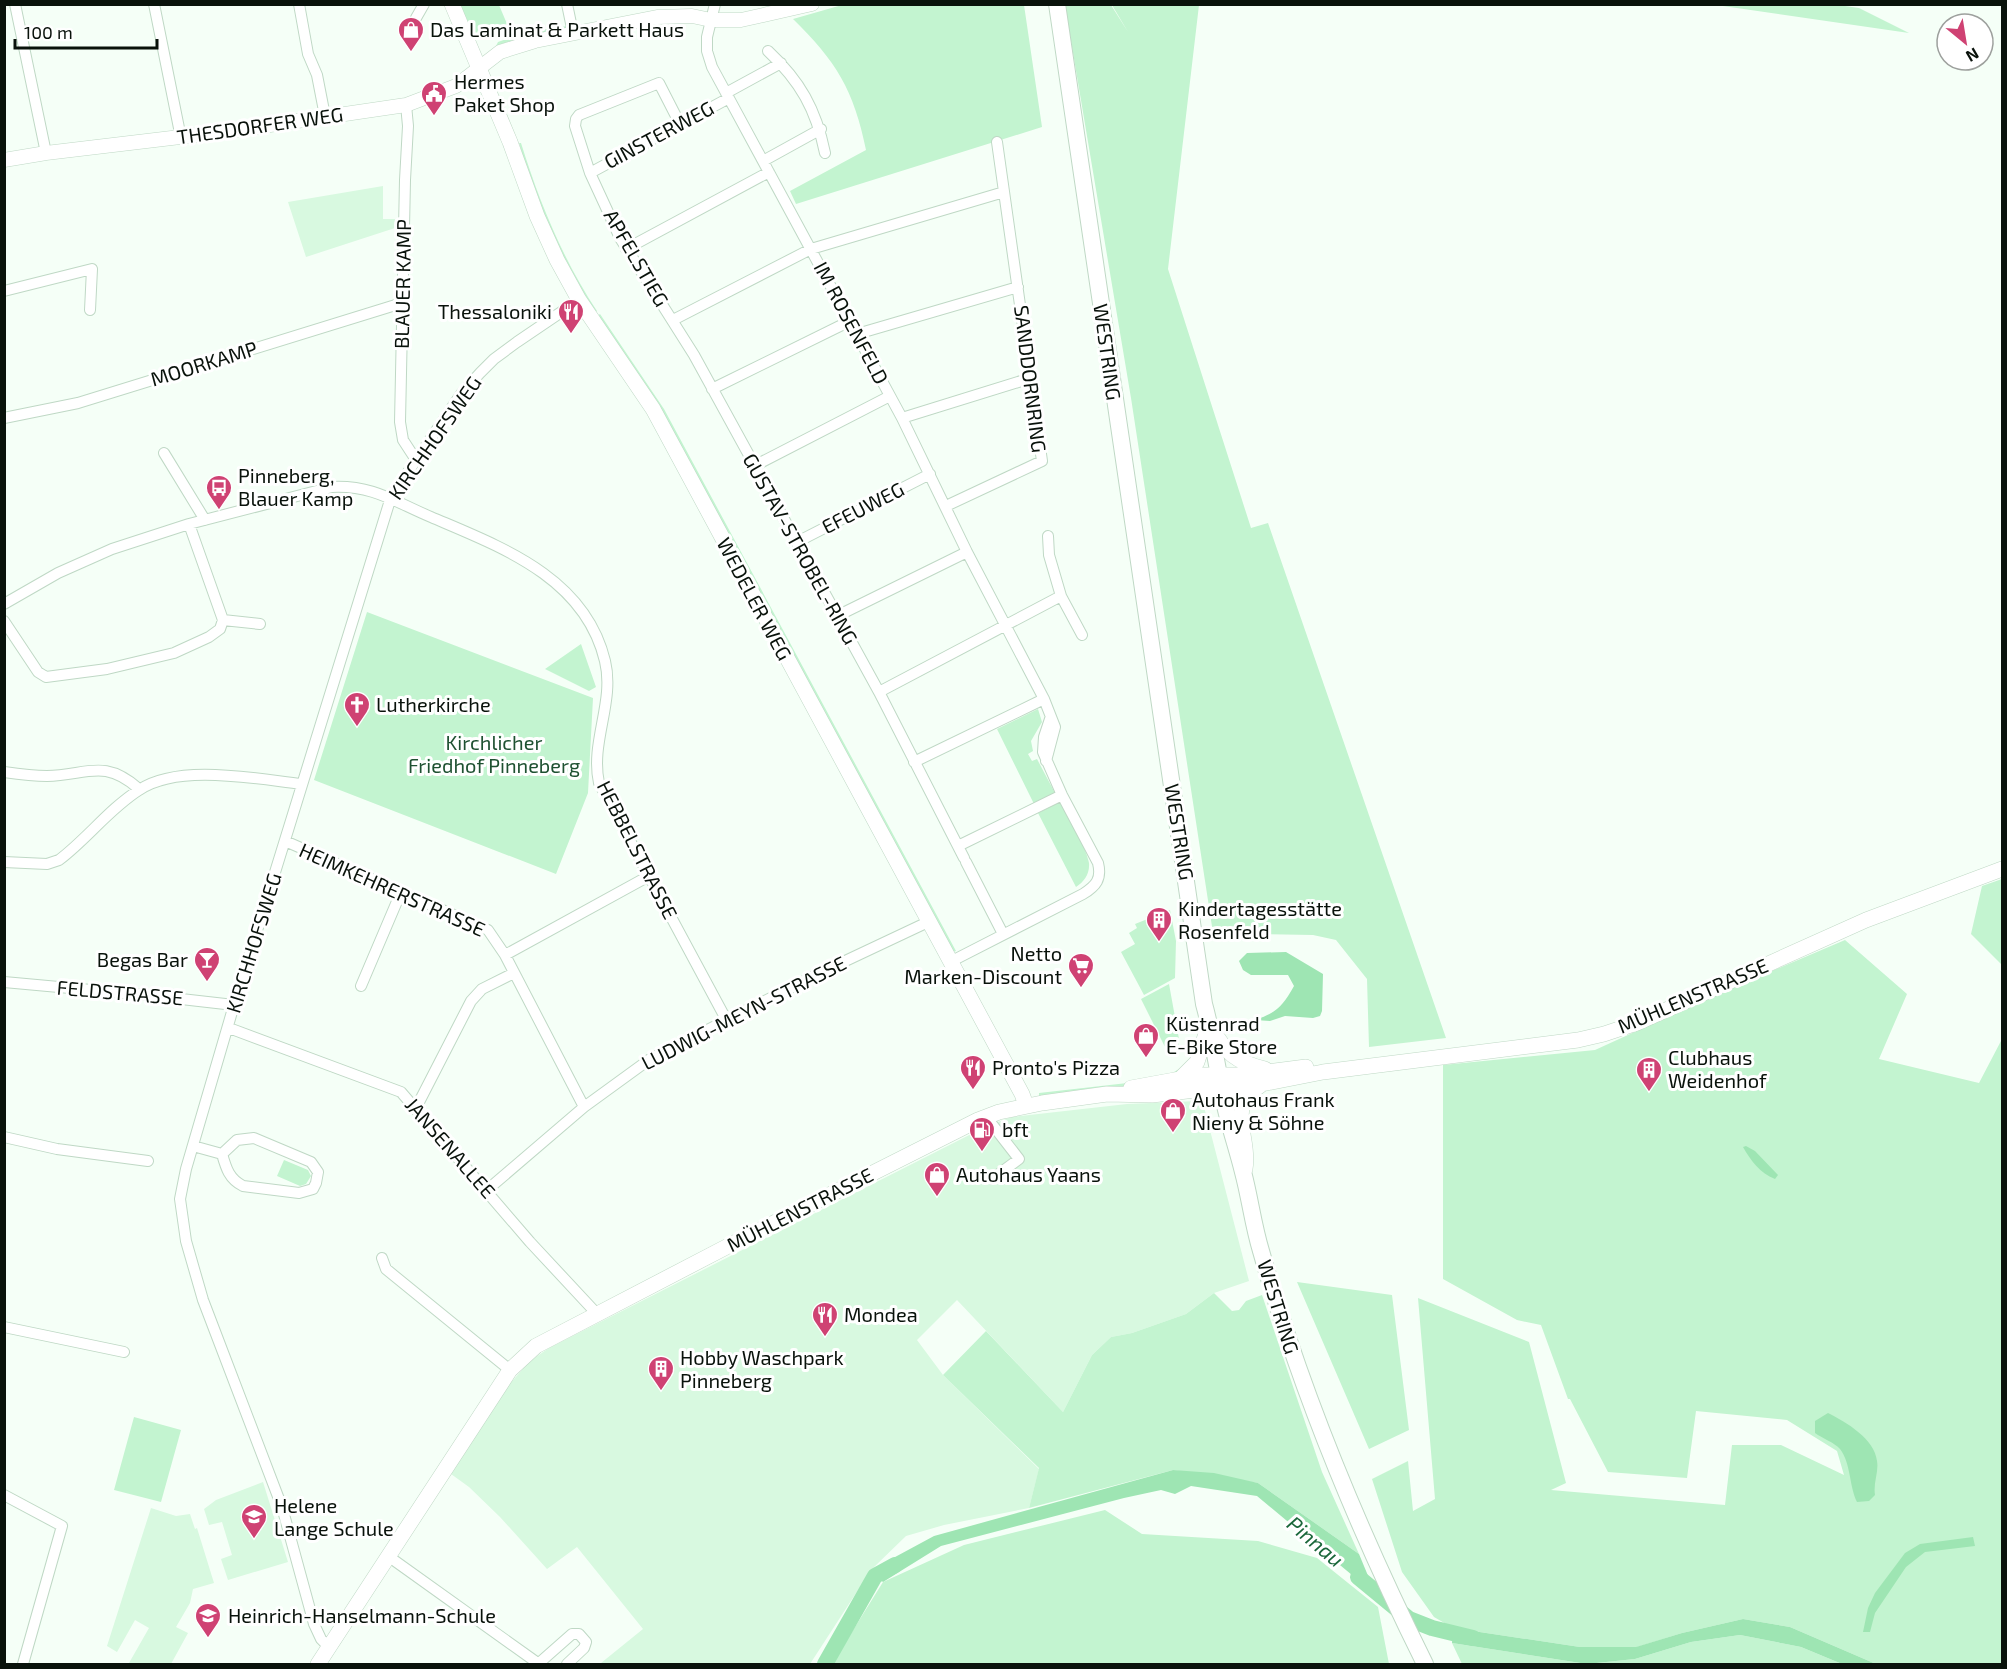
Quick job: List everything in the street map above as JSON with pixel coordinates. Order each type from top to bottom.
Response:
[{"type":"main road","points":[[452,4],[479,68]]},
{"type":"main road","name":"WESTRING","points":[[1057,4],[1204,1004],[1220,1082],[1244,1174],[1258,1240],[1291,1349],[1341,1483],[1390,1595],[1425,1665]]},
{"type":"main road","name":"WEDELER WEG","points":[[479,68],[510,142],[537,216],[579,300],[653,409],[1026,1105]]},
{"type":"main road","name":"MÜHLENSTRASSE","points":[[1107,1094],[1152,1095],[1220,1082],[1242,1075],[1267,1077],[1323,1072],[1546,1045],[1604,1034],[1637,1023],[1866,920],[2002,869]]},
{"type":"main road","points":[[1209,1024],[1225,1050],[1267,1077],[1251,1091],[1244,1102],[1240,1116],[1247,1157],[1244,1174]]},
{"type":"main road","points":[[1180,1079],[1200,1057],[1209,1024]]},
{"type":"main road","name":"MÜHLENSTRASSE","points":[[318,1665],[510,1370],[536,1346],[978,1120],[1026,1105],[1107,1094],[1180,1079],[1202,1076],[1220,1082]]},
{"type":"street","points":[[15,4],[46,153]]},
{"type":"street","points":[[154,4],[181,138]]},
{"type":"street","points":[[299,4],[308,54],[317,75],[325,116]]},
{"type":"street","points":[[416,18],[424,4]]},
{"type":"street","points":[[567,4],[573,33]]},
{"type":"street","name":"IM ROSENFELD","points":[[715,4],[708,29],[707,51],[712,67],[902,418],[967,552],[1044,699],[1050,713],[1043,752],[1062,795],[1098,863],[1100,872],[1098,882],[1083,894],[950,962]]},
{"type":"street","name":"THESDORFER WEG","points":[[4,160],[181,138],[406,105],[456,86],[500,52],[656,11],[711,20],[759,17],[812,4]]},
{"type":"street","points":[[768,51],[798,83],[820,129],[825,153]]},
{"type":"street","name":"GINSTERWEG","points":[[590,172],[680,124],[781,63]]},
{"type":"street","name":"APFELSTIEG","points":[[680,124],[659,83],[579,115],[575,126],[590,172],[626,249],[673,320],[712,389]]},
{"type":"street","name":"BLAUER KAMP","points":[[406,105],[408,126],[400,431],[406,447],[416,460]]},
{"type":"street","points":[[763,161],[820,129]]},
{"type":"street","name":"SANDDORNRING","points":[[945,506],[1042,461],[997,142]]},
{"type":"street","points":[[626,249],[769,172]]},
{"type":"street","points":[[673,320],[812,249],[1004,192]]},
{"type":"street","points":[[4,291],[92,269],[90,310]]},
{"type":"street","points":[[857,334],[1017,286]]},
{"type":"street","name":"KIRCHHOFSWEG","points":[[329,1647],[321,1639],[314,1624],[282,1507],[203,1300],[186,1241],[180,1199],[234,1005],[391,497],[461,394],[494,358],[579,300]]},
{"type":"street","name":"MOORKAMP","points":[[4,418],[78,403],[402,303]]},
{"type":"street","points":[[712,389],[850,321]]},
{"type":"street","points":[[902,418],[1031,378]]},
{"type":"street","name":"GUSTAV-STROBEL-RING","points":[[712,389],[879,692],[1003,934]]},
{"type":"street","points":[[754,466],[890,396]]},
{"type":"street","points":[[164,453],[205,520]]},
{"type":"street","name":"EFEUWEG","points":[[797,542],[930,474]]},
{"type":"street","name":"HEBBELSTRASSE","points":[[4,604],[58,573],[103,552],[189,524],[332,487],[350,486],[391,497],[523,559],[561,587],[582,610],[600,643],[608,676],[597,766],[599,783],[726,1021]]},
{"type":"street","points":[[4,621],[38,672],[42,676],[51,677],[131,664],[174,653],[209,637],[220,629],[224,620],[189,524]]},
{"type":"street","points":[[1048,536],[1049,555],[1061,596],[1082,635]]},
{"type":"street","points":[[837,616],[967,552]]},
{"type":"street","points":[[879,692],[1061,596]]},
{"type":"street","points":[[224,620],[260,624]]},
{"type":"street","points":[[914,762],[1044,699]]},
{"type":"street","points":[[4,772],[45,776],[98,769],[112,771],[127,778],[139,789]]},
{"type":"street","points":[[4,862],[47,864],[59,860],[139,789],[168,777],[184,775],[245,778],[302,784]]},
{"type":"street","points":[[958,846],[1062,795]]},
{"type":"street","name":"HEIMKEHRERSTRASSE","points":[[285,841],[485,928],[505,955],[584,1107]]},
{"type":"street","points":[[505,955],[649,876]]},
{"type":"street","points":[[361,986],[401,891]]},
{"type":"street","name":"LUDWIG-MEYN-STRASSE","points":[[487,1190],[584,1107],[650,1059],[824,971],[928,922]]},
{"type":"street","points":[[416,1108],[471,1001],[482,989],[514,973]]},
{"type":"street","name":"FELDSTRASSE","points":[[4,982],[173,997],[234,1005]]},
{"type":"street","name":"JANSENALLEE","points":[[229,1028],[401,1092],[530,1242],[598,1314]]},
{"type":"street","points":[[991,1123],[1019,1159],[992,1179]]},
{"type":"street","points":[[4,1137],[57,1149],[148,1161]]},
{"type":"street","points":[[254,1138],[311,1162],[318,1172],[316,1183],[313,1189],[299,1193],[243,1186],[230,1177],[222,1154],[237,1140],[254,1138]]},
{"type":"street","points":[[193,1146],[222,1154]]},
{"type":"street","points":[[382,1258],[386,1269],[510,1370]]},
{"type":"street","points":[[4,1327],[124,1352]]},
{"type":"street","points":[[4,1495],[62,1526],[23,1665]]},
{"type":"street","points":[[388,1556],[538,1664],[572,1634],[579,1634],[586,1642],[584,1648],[567,1665]]},
{"type":"shaded area","points":[[383,186],[383,219],[395,219],[395,228],[306,257],[288,202]]},
{"type":"shaded area","points":[[1198,1101],[1203,1103],[1249,1281],[1214,1293],[1186,1314],[1132,1333],[1111,1337],[1092,1355],[1063,1412],[957,1300],[917,1340],[943,1375],[1039,1469],[1029,1508],[944,1525],[906,1536],[871,1570],[810,1664],[602,1664],[643,1629],[577,1547],[547,1569],[500,1517],[469,1487],[451,1474],[507,1387],[530,1361],[549,1348],[989,1125],[1012,1117],[1127,1104]]},
{"type":"shaded area","name":"Helene Lange Schule","points":[[263,1482],[288,1562],[228,1580],[221,1559],[232,1555],[222,1522],[209,1525],[204,1509],[216,1500]]},
{"type":"shaded area","name":"Heinrich-Hanselmann-Schule","points":[[151,1508],[176,1516],[190,1514],[195,1529],[197,1528],[214,1583],[193,1589],[190,1603],[176,1627],[188,1633],[171,1664],[129,1663],[149,1628],[135,1620],[117,1652],[107,1646]]},
{"type":"green space","points":[[459,5],[499,5],[510,31],[481,39],[476,37]]},
{"type":"green space","points":[[842,5],[1024,5],[1042,127],[796,204],[790,191],[866,150],[856,110],[841,78],[821,49],[793,19]]},
{"type":"green space","points":[[1065,5],[1111,5],[1128,32],[1112,5],[1199,5],[1168,269],[1251,528],[1268,523],[1446,1038],[1369,1047],[1367,979],[1336,940],[1313,935],[1213,933],[1131,398]]},
{"type":"green space","points":[[1716,5],[1838,5],[1859,8],[1909,33]]},
{"type":"green space","points":[[567,26],[565,29],[522,37],[496,46],[498,42],[527,32]]},
{"type":"green space","points":[[519,143],[521,143],[544,208],[563,251],[597,311],[593,314],[542,218]]},
{"type":"green space","points":[[600,314],[664,409],[956,951],[953,952],[596,317]]},
{"type":"green space","name":"Kirchlicher Friedhof Pinneberg","points":[[367,612],[593,698],[588,793],[556,874],[314,780]]},
{"type":"green space","points":[[581,644],[596,687],[589,691],[545,669]]},
{"type":"green space","points":[[1038,709],[1042,722],[1031,741],[1033,751],[1028,754],[1032,761],[1037,759],[1055,793],[1034,804],[997,729]]},
{"type":"green space","points":[[1060,802],[1081,841],[1089,863],[1086,877],[1076,887],[1038,813]]},
{"type":"green space","points":[[2002,879],[2002,965],[1971,934],[1982,886]]},
{"type":"green space","points":[[1170,910],[1176,941],[1175,978],[1144,995],[1121,952],[1135,944],[1129,933],[1137,928],[1135,924]]},
{"type":"green space","points":[[1845,940],[1907,994],[1879,1059],[1979,1083],[2002,1039],[2002,1664],[1876,1664],[1790,1627],[1743,1619],[1682,1633],[1637,1647],[1580,1647],[1453,1628],[1434,1617],[1402,1572],[1372,1479],[1408,1461],[1413,1511],[1435,1499],[1418,1298],[1529,1342],[1566,1483],[1551,1490],[1725,1505],[1732,1445],[1781,1445],[1844,1475],[1837,1451],[1787,1420],[1696,1411],[1687,1478],[1608,1472],[1568,1399],[1541,1325],[1517,1320],[1443,1279],[1443,1065],[1595,1050],[1720,993]]},
{"type":"green space","points":[[1169,984],[1179,1039],[1178,1047],[1174,1051],[1167,1050],[1141,999]]},
{"type":"green space","points":[[1190,1065],[1179,1074],[1166,1079],[1039,1097],[1039,1093],[1154,1080],[1167,1076]]},
{"type":"green space","points":[[284,1160],[308,1170],[311,1176],[306,1184],[300,1186],[277,1176]]},
{"type":"green space","points":[[1297,1282],[1392,1295],[1409,1430],[1369,1449]]},
{"type":"green space","points":[[1214,1293],[1232,1311],[1239,1310],[1246,1301],[1262,1295],[1322,1472],[1359,1554],[1258,1483],[1173,1470],[1029,1508],[1039,1468],[943,1375],[986,1331],[1063,1412],[1092,1355],[1111,1337],[1132,1333],[1186,1314]]},
{"type":"green space","points":[[134,1417],[181,1430],[161,1502],[114,1490]]},
{"type":"green space","points":[[1105,1510],[1142,1534],[1258,1541],[1317,1558],[1378,1607],[1389,1664],[832,1664],[883,1582],[964,1545]]},
{"type":"green space","points":[[1740,1635],[1801,1647],[1842,1664],[1587,1664],[1635,1659],[1691,1642]]},
{"type":"green space","points":[[1452,1643],[1587,1664],[1462,1664]]},
{"type":"water","points":[[1286,952],[1323,974],[1320,1016],[1313,1018],[1285,1016],[1270,1021],[1255,1020],[1278,1008],[1294,986],[1288,975],[1251,975],[1243,970],[1239,961],[1247,953]]},
{"type":"water","points":[[1746,1146],[1755,1151],[1778,1175],[1775,1179],[1756,1166],[1743,1147]]},
{"type":"water","points":[[1828,1413],[1859,1432],[1875,1453],[1877,1465],[1875,1495],[1869,1501],[1857,1502],[1844,1455],[1838,1447],[1815,1433],[1815,1421]]},
{"type":"water","points":[[1173,1470],[1214,1473],[1258,1483],[1359,1554],[1376,1595],[1257,1496],[1191,1486],[1175,1494],[1161,1490],[1124,1498],[941,1546],[883,1582],[871,1570],[934,1536]]},
{"type":"water","points":[[1973,1537],[1975,1546],[1925,1552],[1906,1567],[1875,1613],[1870,1632],[1863,1632],[1868,1608],[1875,1593],[1905,1553],[1920,1544]]},
{"type":"water","points":[[1743,1619],[1790,1627],[1876,1664],[1842,1664],[1801,1647],[1740,1635],[1691,1642],[1635,1659],[1587,1664],[1452,1643],[1453,1628],[1580,1647],[1636,1647],[1682,1633]]},
{"type":"waterway","name":"Pinnau","points":[[825,1664],[875,1576],[895,1565]]},
{"type":"waterway","name":"Pinnau","points":[[1358,1577],[1409,1619],[1432,1628],[1473,1638]]},
{"type":"place","name":"Das Laminat & Parkett Haus","points":[[411,53]]},
{"type":"place","name":"Hermes Paket Shop","points":[[434,117]]},
{"type":"place","name":"Thessaloniki","points":[[571,335]]},
{"type":"place","name":"Pinneberg, Blauer Kamp","points":[[219,511]]},
{"type":"place","name":"Lutherkirche","points":[[357,728]]},
{"type":"place","name":"Kindertagesstätte Rosenfeld","points":[[1159,943]]},
{"type":"place","name":"Begas Bar","points":[[207,983]]},
{"type":"place","name":"Netto Marken-Discount","points":[[1081,989]]},
{"type":"place","name":"Küstenrad E-Bike Store","points":[[1146,1059]]},
{"type":"place","name":"Pronto's Pizza","points":[[973,1091]]},
{"type":"place","name":"Clubhaus Weidenhof","points":[[1649,1093]]},
{"type":"place","name":"Autohaus Frank Nieny & Söhne","points":[[1173,1134]]},
{"type":"place","name":"bft","points":[[982,1153]]},
{"type":"place","name":"Autohaus Yaans","points":[[937,1198]]},
{"type":"place","name":"Mondea","points":[[825,1338]]},
{"type":"place","name":"Hobby Waschpark Pinneberg","points":[[661,1392]]},
{"type":"place","name":"Helene Lange Schule","points":[[254,1540]]},
{"type":"place","name":"Heinrich-Hanselmann-Schule","points":[[208,1639]]}]
